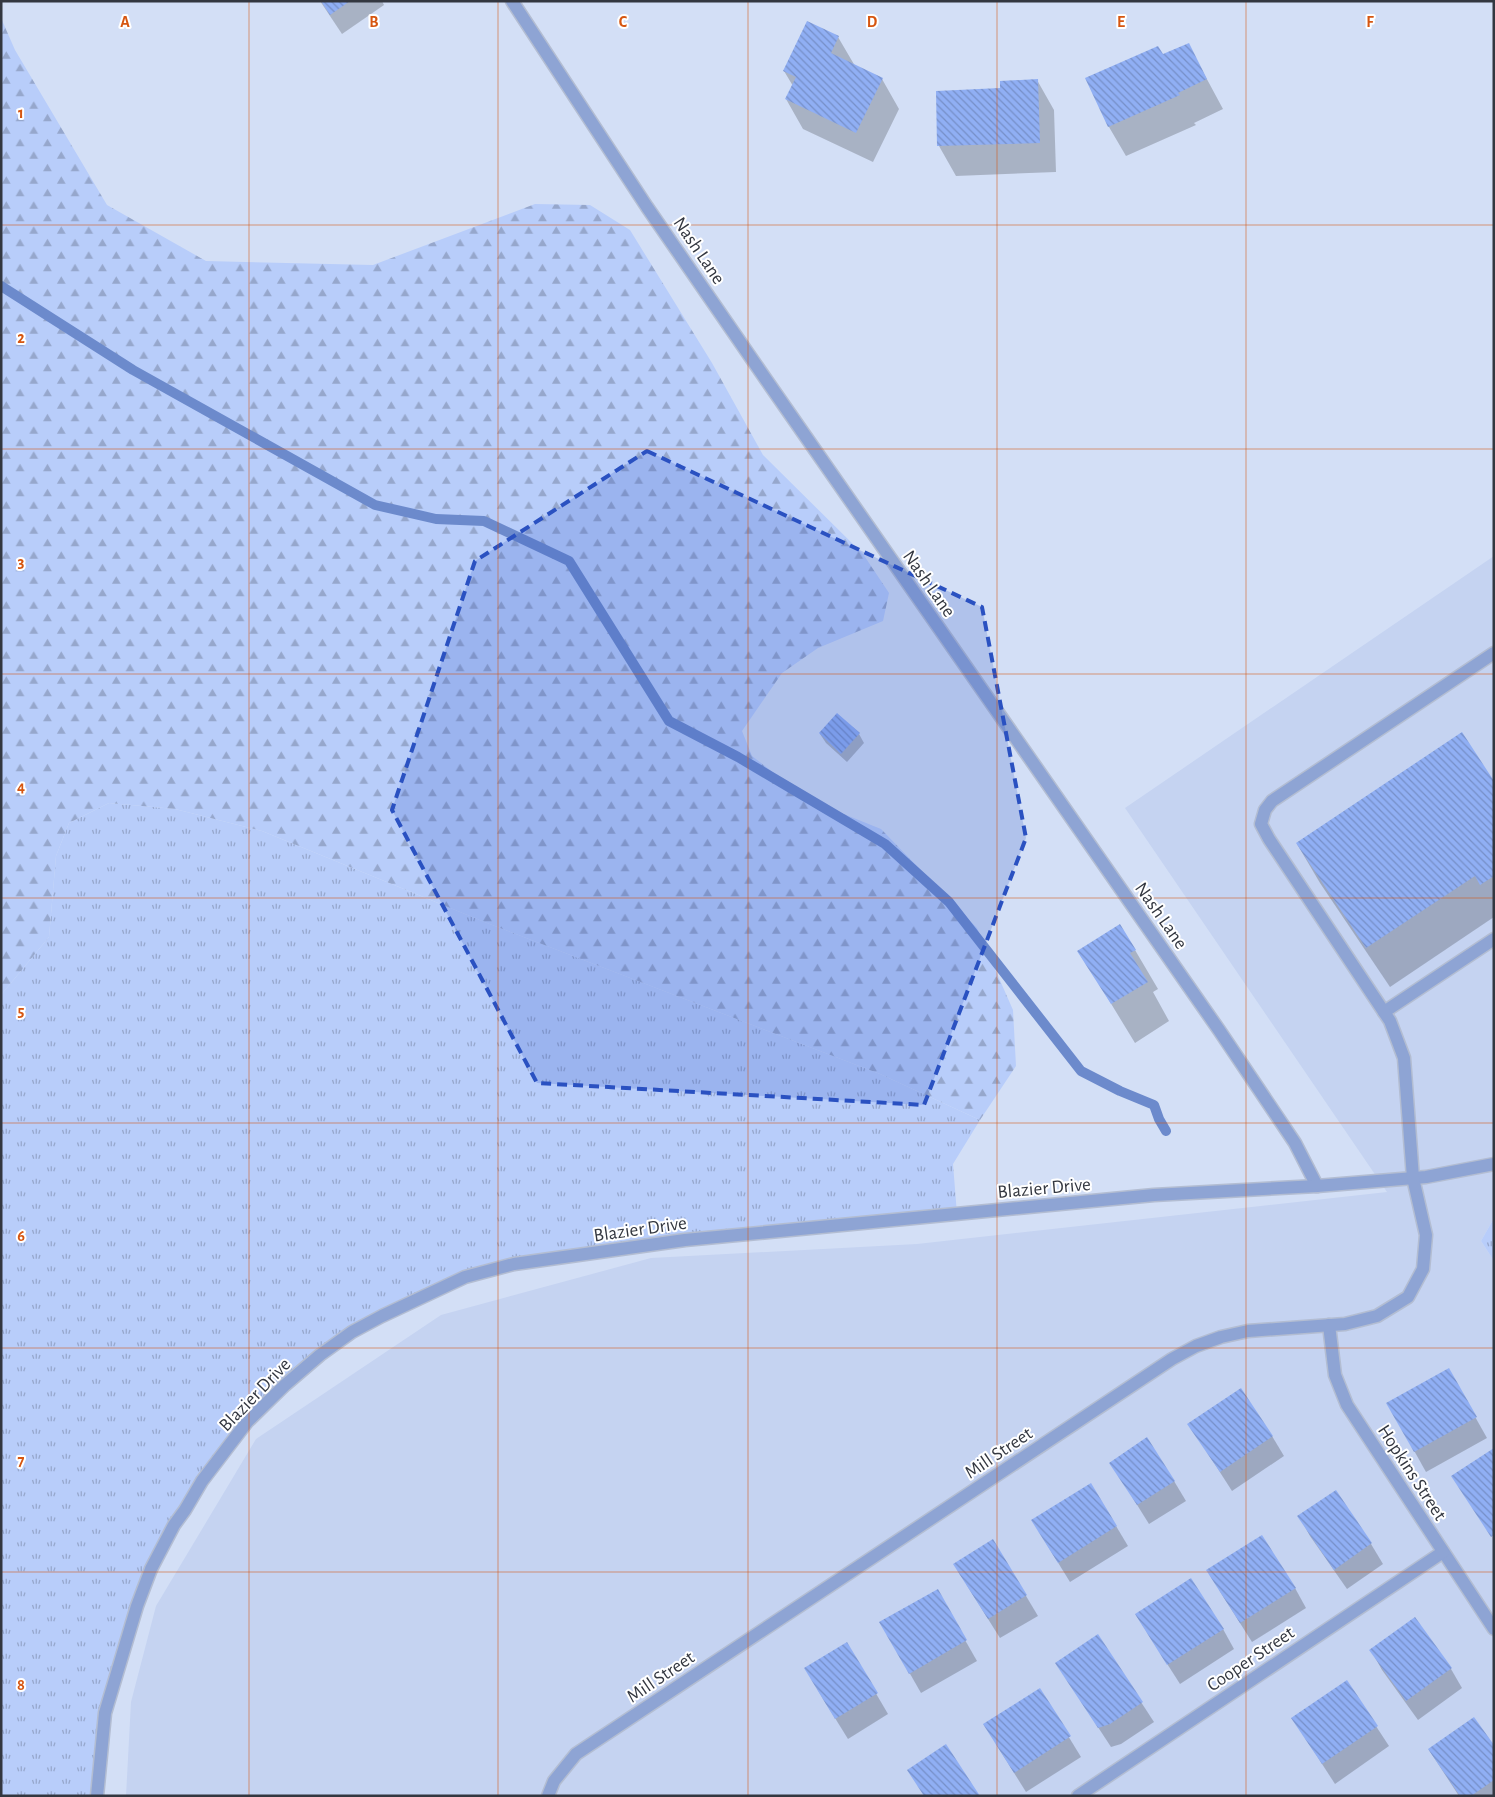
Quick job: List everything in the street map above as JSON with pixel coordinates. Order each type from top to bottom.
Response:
[{"type":"street","name":"Nash Lane","points":[[512,1],[648,207],[767,381],[1219,1030],[1295,1143],[1317,1186]]},
{"type":"street","name":"Mill Street","points":[[548,1796],[554,1781],[576,1754],[1172,1359],[1196,1346],[1239,1333],[1345,1324],[1378,1316],[1408,1296],[1423,1269],[1426,1235],[1413,1178],[1404,1058],[1390,1021],[1269,839],[1261,824],[1264,810],[1272,801],[1494,653]]},
{"type":"street","points":[[1384,1012],[1494,938]]},
{"type":"street","name":"Blazier Drive","points":[[97,1796],[105,1713],[137,1606],[151,1569],[174,1525],[202,1481],[247,1422],[284,1385],[320,1355],[352,1332],[382,1316],[465,1278],[514,1264],[685,1240],[1154,1195],[1317,1186],[1426,1177],[1494,1164]]},
{"type":"street","name":"Hopkins Street","points":[[1328,1325],[1335,1375],[1347,1405],[1494,1629]]},
{"type":"street","name":"Cooper Street","points":[[1078,1796],[1443,1552]]},
{"type":"highlighted area","points":[[647,451],[982,607],[1026,838],[924,1105],[537,1083],[392,810],[475,561]]},
{"type":"shaded area","points":[[1494,556],[1494,1218],[1481,1241],[1494,1261],[1494,1796],[126,1796],[131,1702],[156,1606],[256,1439],[441,1315],[651,1258],[917,1244],[1387,1192],[1125,808]]},
{"type":"green space","points":[[1,18],[15,50],[107,205],[206,261],[373,265],[535,204],[590,205],[630,230],[712,363],[763,455],[863,554],[889,593],[883,621],[818,648],[782,673],[742,731],[752,756],[809,800],[881,829],[977,928],[1013,1010],[1016,1066],[980,1120],[880,1074],[487,923],[262,831],[175,809],[109,803],[69,823],[56,856],[49,937],[1,995]]},
{"type":"green space","points":[[109,803],[175,809],[262,831],[487,923],[880,1074],[980,1120],[953,1164],[957,1214],[685,1240],[465,1277],[352,1332],[247,1422],[151,1569],[105,1713],[97,1796],[1,1796],[1,995],[49,937],[56,856],[69,823]]},
{"type":"green space","points":[[1494,1218],[1494,1261],[1481,1241]]},
{"type":"building","points":[[321,1],[350,1],[330,15]]},
{"type":"building","points":[[807,21],[839,36],[831,53],[883,78],[856,133],[785,99],[796,77],[783,71]]},
{"type":"building","points":[[1189,43],[1207,79],[1178,93],[1180,95],[1108,127],[1085,78],[1158,46],[1163,54]]},
{"type":"building","points":[[1038,79],[1040,143],[937,146],[936,91],[1000,88],[1000,81]]},
{"type":"building","points":[[837,713],[860,733],[841,754],[819,733]]},
{"type":"building","points":[[1462,732],[1494,781],[1494,876],[1480,885],[1475,876],[1366,948],[1296,843]]},
{"type":"building","points":[[1120,924],[1136,950],[1130,953],[1148,982],[1111,1004],[1077,951]]},
{"type":"building","points":[[1449,1368],[1477,1417],[1414,1452],[1386,1403]]},
{"type":"building","points":[[1241,1388],[1273,1436],[1220,1472],[1187,1424]]},
{"type":"building","points":[[1147,1437],[1175,1481],[1137,1505],[1109,1463]]},
{"type":"building","points":[[1494,1448],[1494,1535],[1491,1537],[1451,1476]]},
{"type":"building","points":[[1091,1483],[1117,1526],[1058,1563],[1031,1520]]},
{"type":"building","points":[[1336,1490],[1372,1543],[1334,1570],[1297,1516]]},
{"type":"building","points":[[1262,1535],[1296,1588],[1240,1623],[1206,1570]]},
{"type":"building","points":[[993,1539],[1027,1595],[988,1619],[953,1564]]},
{"type":"building","points":[[1191,1578],[1224,1629],[1167,1665],[1135,1614]]},
{"type":"building","points":[[938,1589],[967,1640],[909,1674],[879,1622]]},
{"type":"building","points":[[1415,1617],[1452,1668],[1406,1701],[1369,1650]]},
{"type":"building","points":[[1098,1634],[1143,1702],[1110,1724],[1098,1728],[1055,1663]]},
{"type":"building","points":[[847,1642],[878,1693],[835,1719],[804,1668]]},
{"type":"building","points":[[1347,1680],[1378,1726],[1322,1764],[1291,1718]]},
{"type":"building","points":[[1040,1688],[1071,1736],[1014,1773],[983,1724]]},
{"type":"building","points":[[1474,1717],[1494,1745],[1494,1780],[1471,1796],[1460,1796],[1428,1749]]},
{"type":"building","points":[[946,1744],[980,1796],[924,1796],[907,1770]]},
{"type":"waterway","points":[[1,286],[133,370],[375,505],[436,519],[484,521],[569,561],[669,721],[738,757],[885,844],[949,902],[1081,1071],[1120,1091],[1154,1105],[1166,1131]]}]
